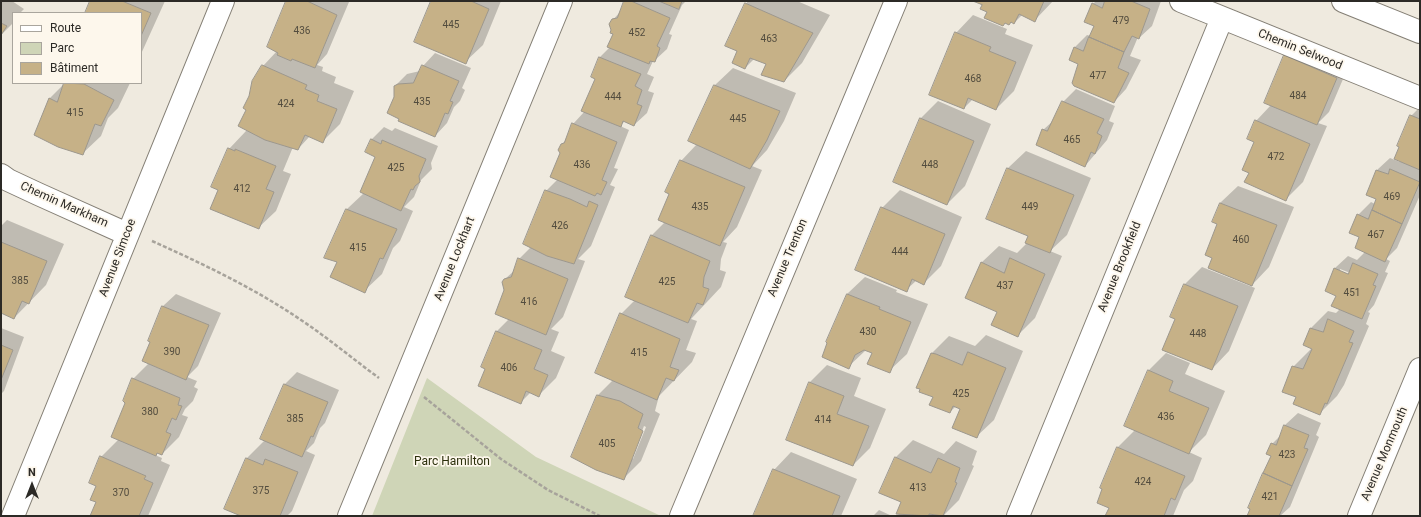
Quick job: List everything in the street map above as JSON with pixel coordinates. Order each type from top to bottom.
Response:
[{"type":"street","name":"Avenue Simcoe","points":[[13,516],[137,236],[223,1]]},
{"type":"street","name":"Avenue Lockhart","points":[[349,516],[561,1]]},
{"type":"street","name":"Avenue Trenton","points":[[681,516],[896,1]]},
{"type":"street","name":"Chemin Selwood","points":[[1181,1],[1420,98]]},
{"type":"street","points":[[1343,1],[1420,32]]},
{"type":"street","name":"Avenue Brookfield","points":[[1018,516],[1222,18]]},
{"type":"street","name":"Chemin Markham","points":[[1,175],[8,180],[38,194],[137,236]]},
{"type":"street","name":"Avenue Monmouth","points":[[1359,516],[1420,369]]},
{"type":"path","points":[[137,236],[214,270],[276,304],[301,320],[380,379]]},
{"type":"path","points":[[421,395],[501,459],[548,490],[600,516]]},
{"type":"green space","name":"Parc Hamilton","points":[[427,378],[536,457],[661,516],[372,516]]},
{"type":"building","points":[[90,1],[122,1],[151,13],[142,34],[142,12],[85,12]]},
{"type":"building","points":[[286,1],[307,1],[337,15],[315,68],[277,55],[278,53],[267,47]]},
{"type":"building","points":[[431,1],[471,1],[489,9],[466,64],[414,42]]},
{"type":"building","points":[[624,1],[631,1],[670,18],[657,46],[660,48],[655,62],[650,61],[649,64],[607,47],[613,34],[610,33],[611,30],[609,24],[612,19],[617,18]]},
{"type":"building","points":[[659,1],[682,1],[679,9]]},
{"type":"building","points":[[973,1],[1044,1],[1035,22],[1019,14],[1014,24],[1011,22],[1009,25],[1005,23],[1003,26],[984,18],[987,12],[980,9],[982,5]]},
{"type":"building","points":[[1105,1],[1131,1],[1150,9],[1139,39],[1132,36],[1124,52],[1089,37],[1094,26],[1084,22],[1092,3],[1102,8]]},
{"type":"building","points":[[745,3],[813,33],[784,82],[761,75],[766,64],[750,58],[745,69],[732,63],[737,51],[725,46]]},
{"type":"building","points":[[1,23],[7,26],[1,35]]},
{"type":"building","points":[[955,32],[991,47],[989,51],[1016,62],[996,110],[968,98],[964,109],[929,95]]},
{"type":"building","points":[[1089,37],[1124,52],[1118,68],[1129,73],[1114,103],[1074,86],[1072,83],[1078,64],[1069,60],[1074,47],[1083,51]]},
{"type":"building","points":[[1284,55],[1337,78],[1317,125],[1264,103]]},
{"type":"building","points":[[599,57],[641,74],[635,86],[642,90],[637,104],[642,106],[634,126],[623,121],[621,127],[581,111],[595,79],[591,77]]},
{"type":"building","points":[[262,65],[307,85],[305,89],[319,95],[317,101],[337,109],[323,143],[305,135],[298,150],[265,140],[238,126],[246,110],[243,108],[249,96],[252,81]]},
{"type":"building","points":[[422,65],[459,81],[450,101],[453,102],[448,114],[445,113],[435,137],[398,121],[399,119],[387,113],[394,97],[394,86],[398,84],[413,83]]},
{"type":"building","points":[[64,84],[84,84],[114,100],[101,126],[95,124],[83,155],[58,147],[34,135],[49,98],[57,102]]},
{"type":"building","points":[[714,85],[780,111],[767,140],[750,169],[688,141]]},
{"type":"building","points":[[1062,101],[1104,119],[1097,133],[1102,136],[1095,154],[1091,152],[1085,167],[1036,145],[1042,129],[1047,131]]},
{"type":"building","points":[[1410,115],[1420,119],[1420,170],[1394,159],[1399,147],[1397,146]]},
{"type":"building","points":[[920,118],[974,141],[947,205],[893,182]]},
{"type":"building","points":[[1255,120],[1310,144],[1286,201],[1244,182],[1249,173],[1242,170],[1254,142],[1247,139]]},
{"type":"building","points":[[572,123],[617,142],[602,180],[607,182],[601,195],[597,193],[595,196],[550,177],[560,153],[558,150],[561,144],[564,143]]},
{"type":"building","points":[[371,139],[381,144],[382,140],[426,159],[419,176],[420,182],[413,190],[411,189],[401,211],[360,192],[375,157],[365,152]]},
{"type":"building","points":[[228,148],[235,151],[235,149],[276,166],[266,189],[274,192],[259,229],[210,209],[218,190],[211,187]]},
{"type":"building","points":[[680,160],[745,187],[720,246],[658,220],[669,194],[665,192]]},
{"type":"building","points":[[1007,168],[1074,195],[1050,253],[1025,243],[1028,236],[986,219]]},
{"type":"building","points":[[1390,169],[1420,182],[1402,224],[1372,210],[1376,199],[1366,195],[1376,170],[1388,174]]},
{"type":"building","points":[[545,190],[587,207],[589,201],[598,205],[574,264],[547,256],[523,244]]},
{"type":"building","points":[[1220,203],[1277,225],[1252,286],[1208,268],[1212,258],[1205,255],[1217,224],[1212,222]]},
{"type":"building","points":[[881,207],[945,234],[924,285],[912,279],[907,292],[855,270]]},
{"type":"building","points":[[346,209],[397,229],[383,259],[380,258],[365,293],[330,277],[337,262],[324,258]]},
{"type":"building","points":[[1372,210],[1402,224],[1385,262],[1355,248],[1359,237],[1349,233],[1357,214],[1368,219]]},
{"type":"building","points":[[651,235],[710,261],[704,277],[703,287],[709,289],[703,305],[697,303],[688,323],[625,297]]},
{"type":"building","points":[[1,242],[47,261],[29,304],[22,301],[14,319],[1,313]]},
{"type":"building","points":[[518,258],[568,279],[546,335],[495,314],[504,290],[502,282],[504,279],[511,277]]},
{"type":"building","points":[[1010,258],[1045,274],[1018,337],[991,325],[997,312],[965,298],[981,262],[1004,273]]},
{"type":"building","points":[[1353,263],[1378,274],[1373,285],[1376,286],[1362,319],[1331,306],[1336,296],[1325,291],[1334,268],[1348,274]]},
{"type":"building","points":[[1184,284],[1238,306],[1212,370],[1162,350],[1175,319],[1170,317]]},
{"type":"building","points":[[847,294],[880,307],[879,309],[911,322],[890,373],[867,364],[872,353],[864,350],[855,355],[849,369],[822,357],[827,343],[826,342]]},
{"type":"building","points":[[162,306],[209,325],[186,380],[142,361]]},
{"type":"building","points":[[620,313],[680,339],[670,367],[679,370],[674,381],[666,378],[657,400],[595,373]]},
{"type":"building","points":[[1328,319],[1354,331],[1349,342],[1353,343],[1327,404],[1325,403],[1320,415],[1293,404],[1296,397],[1282,392],[1292,366],[1303,369],[1312,349],[1303,345],[1310,328],[1323,332]]},
{"type":"building","points":[[496,331],[542,350],[534,369],[548,375],[539,397],[526,391],[521,404],[478,386],[485,369],[481,367]]},
{"type":"building","points":[[1,345],[13,350],[1,380]]},
{"type":"building","points":[[968,352],[1006,368],[977,438],[952,428],[960,409],[953,406],[950,413],[929,405],[933,397],[919,392],[920,389],[916,388],[931,353],[962,365]]},
{"type":"building","points":[[1148,370],[1173,381],[1169,391],[1209,408],[1189,454],[1124,426]]},
{"type":"building","points":[[132,378],[180,398],[178,405],[182,406],[176,420],[172,418],[166,432],[171,434],[162,455],[157,453],[156,456],[111,437],[125,403],[123,401]]},
{"type":"building","points":[[809,382],[844,396],[837,414],[869,426],[853,466],[786,440]]},
{"type":"building","points":[[284,384],[328,402],[313,437],[311,436],[302,457],[260,439]]},
{"type":"building","points":[[597,395],[620,401],[643,414],[638,428],[643,431],[624,480],[596,470],[571,457]]},
{"type":"building","points":[[1284,425],[1309,435],[1304,448],[1308,449],[1292,486],[1263,473],[1271,456],[1266,454],[1271,443],[1276,445]]},
{"type":"building","points":[[1117,447],[1185,476],[1175,500],[1171,498],[1164,516],[1105,516],[1109,508],[1097,503],[1102,489],[1100,488]]},
{"type":"building","points":[[100,456],[146,476],[144,479],[153,483],[139,516],[90,516],[96,502],[90,500],[96,486],[89,483]]},
{"type":"building","points":[[895,457],[931,473],[938,458],[960,468],[955,482],[957,483],[943,516],[929,514],[929,516],[896,514],[901,502],[879,493]]},
{"type":"building","points":[[246,458],[263,465],[265,459],[298,472],[280,516],[241,516],[224,509]]},
{"type":"building","points":[[773,469],[840,496],[832,516],[753,516]]},
{"type":"building","points":[[1263,473],[1292,486],[1279,516],[1247,516],[1250,509],[1248,508]]}]
